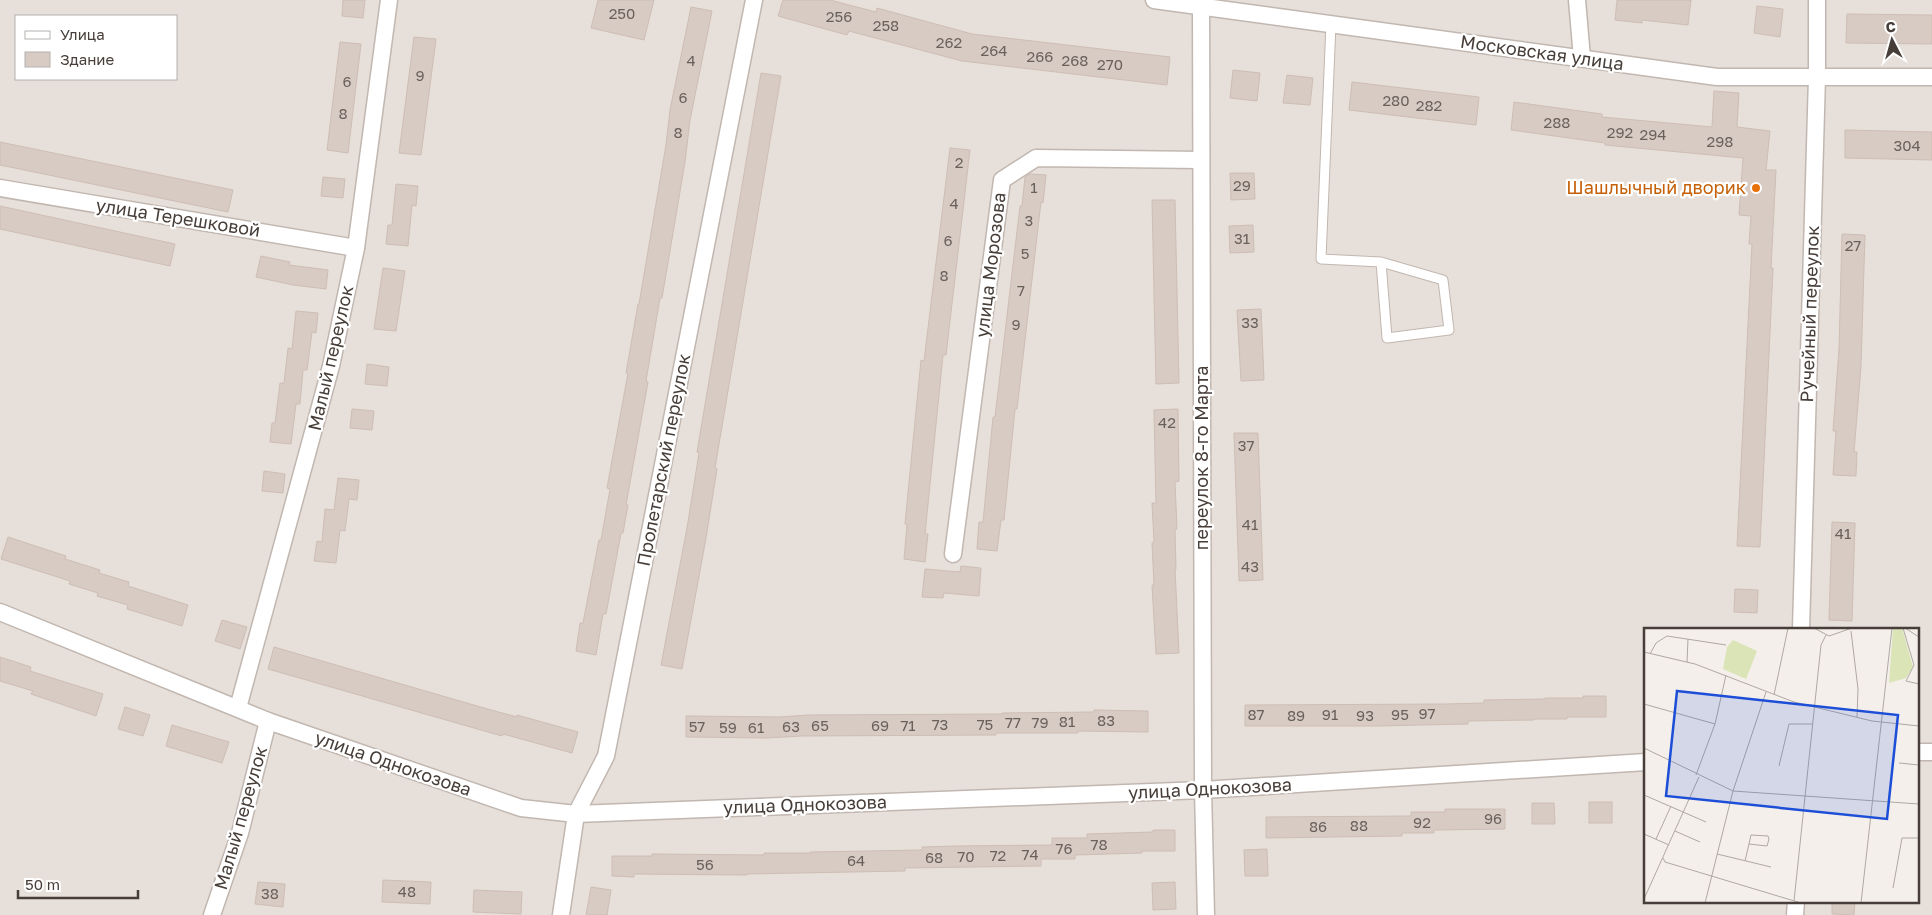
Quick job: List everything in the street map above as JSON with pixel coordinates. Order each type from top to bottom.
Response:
[{"type":"street","name":"Малый переулок","points":[[238,708],[331,366],[356,248],[389,0]]},
{"type":"street","name":"Пролетарский переулок","points":[[561,915],[576,814],[606,756],[754,0]]},
{"type":"street","name":"Московская улица","points":[[1154,0],[1201,3],[1331,24],[1717,77],[1932,77]]},
{"type":"street","points":[[1577,0],[1582,58]]},
{"type":"street","name":"Ручейный переулок","points":[[1801,628],[1817,77],[1817,0]]},
{"type":"street","name":"переулок 8-го Марта","points":[[1201,3],[1203,790],[1206,915]]},
{"type":"street","name":"улица Морозова","points":[[953,554],[1002,180],[1036,158],[1201,160]]},
{"type":"street","name":"улица Терешковой","points":[[0,188],[356,248]]},
{"type":"street","name":"улица Однокозова","points":[[0,612],[268,721],[521,808],[576,814],[1203,790],[1644,762]]},
{"type":"street","name":"Малый переулок","points":[[212,915],[240,833],[268,721]]},
{"type":"street","points":[[1796,902],[1796,915]]},
{"type":"lane","points":[[1331,24],[1321,259],[1381,262],[1443,280],[1449,330],[1387,338],[1381,262]]},
{"type":"shaded area","points":[[0,0],[1932,0],[1932,915],[0,915]]},
{"type":"building","points":[[343,0],[365,0],[363,18],[342,16]]},
{"type":"building","points":[[598,0],[654,0],[644,40],[591,28]]},
{"type":"building","points":[[783,0],[830,0],[876,12],[877,8],[972,34],[1170,57],[1167,85],[962,61],[849,31],[847,35],[778,16]]},
{"type":"building","points":[[1617,0],[1691,0],[1688,25],[1642,20],[1642,23],[1615,20]]},
{"type":"building","points":[[1757,6],[1783,9],[1780,37],[1754,33]]},
{"type":"building","points":[[691,7],[712,11],[690,120],[685,162],[646,381],[648,382],[626,505],[628,505],[623,533],[621,533],[606,614],[603,614],[596,655],[576,651],[580,623],[583,623],[599,540],[601,540],[610,489],[607,488],[666,145],[670,110]]},
{"type":"building","points":[[1847,14],[1932,15],[1932,44],[1846,43]]},
{"type":"building","points":[[414,37],[436,39],[421,155],[399,153]]},
{"type":"building","points":[[340,42],[361,44],[348,153],[327,150]]},
{"type":"building","points":[[1233,70],[1260,73],[1257,101],[1230,98]]},
{"type":"building","points":[[761,73],[781,76],[715,468],[717,469],[706,538],[682,669],[661,665],[687,528],[699,453],[697,452]]},
{"type":"building","points":[[1287,75],[1313,78],[1310,105],[1283,103]]},
{"type":"building","points":[[1352,82],[1479,97],[1476,125],[1349,110]]},
{"type":"building","points":[[1714,91],[1739,93],[1737,127],[1770,131],[1766,170],[1776,170],[1760,547],[1737,546],[1752,244],[1749,244],[1751,216],[1739,215],[1743,158],[1605,145],[1605,143],[1511,130],[1514,102],[1602,114],[1602,117],[1712,127]]},
{"type":"building","points":[[1845,130],[1932,132],[1932,160],[1845,158]]},
{"type":"building","points":[[0,142],[233,190],[228,212],[0,165]]},
{"type":"building","points":[[950,148],[970,150],[946,355],[943,355],[925,534],[928,534],[925,562],[904,559],[907,525],[905,524],[921,360],[924,361]]},
{"type":"building","points":[[1230,173],[1254,173],[1255,199],[1231,200]]},
{"type":"building","points":[[1030,174],[1046,175],[1043,203],[1041,202],[1017,409],[1015,409],[1004,520],[1001,520],[997,551],[977,549],[979,522],[983,522],[993,417],[995,417],[1020,206],[1022,206],[1025,177]]},
{"type":"building","points":[[323,177],[345,179],[343,198],[321,196]]},
{"type":"building","points":[[396,184],[418,186],[416,206],[412,205],[408,246],[386,244],[388,225],[392,225]]},
{"type":"building","points":[[1152,200],[1175,200],[1179,383],[1156,384]]},
{"type":"building","points":[[0,206],[175,244],[170,266],[0,229]]},
{"type":"building","points":[[1253,225],[1254,252],[1230,253],[1229,226]]},
{"type":"building","points":[[1842,234],[1865,235],[1861,366],[1854,452],[1857,452],[1856,476],[1833,475],[1836,431],[1833,431],[1839,349]]},
{"type":"building","points":[[261,256],[290,262],[289,265],[328,270],[326,289],[293,285],[256,277]]},
{"type":"building","points":[[383,268],[405,271],[396,331],[374,329]]},
{"type":"building","points":[[1261,309],[1264,380],[1241,381],[1237,310]]},
{"type":"building","points":[[296,311],[318,313],[316,333],[312,332],[307,370],[303,370],[300,404],[296,404],[291,444],[270,442],[272,423],[275,423],[280,383],[284,383],[288,348],[292,349]]},
{"type":"building","points":[[367,364],[389,367],[387,386],[365,384]]},
{"type":"building","points":[[352,409],[374,411],[372,430],[350,428]]},
{"type":"building","points":[[1178,409],[1179,481],[1175,482],[1177,529],[1175,530],[1175,569],[1179,653],[1156,654],[1152,585],[1154,585],[1152,543],[1154,542],[1152,503],[1156,503],[1154,410]]},
{"type":"building","points":[[1234,433],[1258,433],[1263,580],[1239,581]]},
{"type":"building","points":[[264,471],[285,474],[283,493],[262,491]]},
{"type":"building","points":[[338,478],[359,480],[357,500],[349,499],[345,531],[340,530],[336,563],[314,561],[317,541],[322,542],[325,509],[334,510]]},
{"type":"building","points":[[1832,522],[1855,523],[1852,621],[1829,620]]},
{"type":"building","points":[[8,537],[66,556],[65,559],[100,570],[99,573],[129,582],[128,586],[188,605],[182,626],[127,609],[128,605],[97,596],[98,593],[69,584],[70,581],[1,559]]},
{"type":"building","points":[[961,566],[981,568],[979,596],[944,593],[943,598],[922,597],[925,569],[960,572]]},
{"type":"building","points":[[1735,589],[1758,590],[1757,613],[1734,612]]},
{"type":"building","points":[[222,620],[247,627],[240,649],[215,641]]},
{"type":"building","points":[[274,647],[484,708],[578,732],[572,753],[503,734],[502,736],[268,669]]},
{"type":"building","points":[[0,657],[31,667],[30,671],[103,694],[96,716],[31,694],[33,691],[0,681]]},
{"type":"building","points":[[1583,696],[1606,696],[1606,717],[1468,721],[1468,724],[1245,726],[1245,705],[1484,703],[1484,700],[1583,698]]},
{"type":"building","points":[[125,707],[150,715],[143,736],[118,729]]},
{"type":"building","points":[[1094,710],[1148,711],[1148,732],[1078,731],[1078,733],[996,733],[996,735],[802,736],[767,738],[686,737],[686,716],[780,717],[809,715],[1002,714],[1094,712]]},
{"type":"building","points":[[172,725],[229,742],[222,763],[166,746]]},
{"type":"building","points":[[1589,802],[1612,802],[1612,823],[1589,823]]},
{"type":"building","points":[[1532,803],[1554,803],[1555,824],[1532,824]]},
{"type":"building","points":[[1445,809],[1505,809],[1505,829],[1434,830],[1434,833],[1402,833],[1402,836],[1266,838],[1266,817],[1411,816],[1411,812],[1445,812]]},
{"type":"building","points":[[1153,830],[1175,830],[1175,851],[1075,855],[1075,859],[1041,859],[1041,866],[905,868],[905,871],[747,875],[634,874],[634,877],[612,876],[612,856],[652,856],[652,854],[764,855],[764,853],[922,850],[922,847],[1052,845],[1052,838],[1087,838],[1087,834],[1153,832]]},
{"type":"building","points":[[1267,849],[1268,876],[1245,876],[1244,850]]},
{"type":"building","points":[[383,880],[431,882],[430,904],[382,902]]},
{"type":"building","points":[[258,882],[285,884],[283,907],[255,904]]},
{"type":"building","points":[[1175,882],[1176,909],[1153,910],[1152,883]]},
{"type":"building","points":[[591,887],[611,890],[607,915],[586,915]]},
{"type":"building","points":[[474,890],[522,892],[521,914],[473,912]]},
{"type":"building","points":[[1832,902],[1855,902],[1854,915],[1832,914]]},
{"type":"place","name":"Шашлычный дворик","points":[[1756,188]]}]
